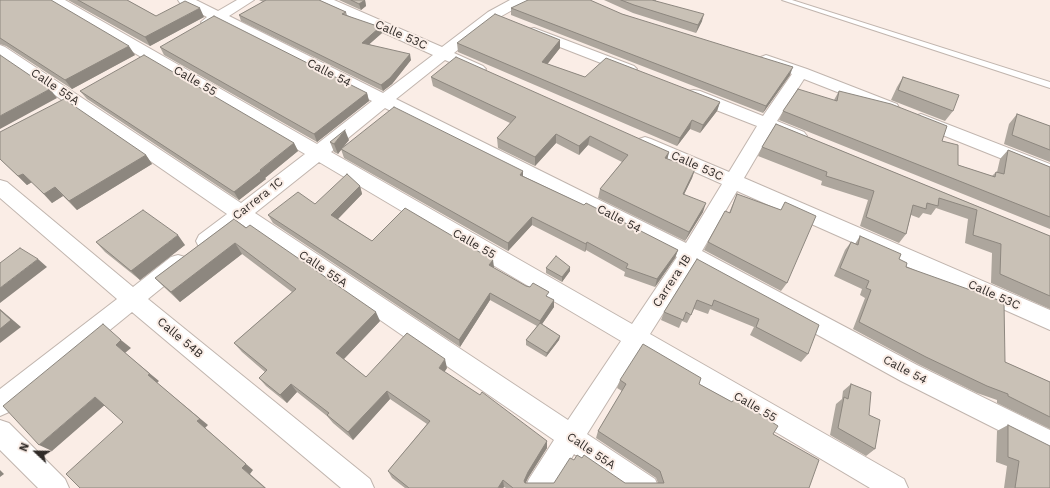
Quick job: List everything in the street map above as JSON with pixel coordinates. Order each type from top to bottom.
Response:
[{"type":"street","name":"Calle 55","points":[[55,0],[895,488]]},
{"type":"street","name":"Calle 54","points":[[185,0],[690,254],[909,373],[1050,443]]},
{"type":"street","points":[[197,28],[247,0]]},
{"type":"street","name":"Calle 53C","points":[[323,0],[494,76]]},
{"type":"street","name":"Carrera 1C","points":[[0,404],[443,54],[501,18],[520,0]]},
{"type":"street","points":[[523,27],[642,74]]},
{"type":"street","name":"Calle 55A","points":[[0,50],[646,488]]},
{"type":"street","points":[[750,55],[801,72],[1050,171]]},
{"type":"street","name":"Carrera 1B","points":[[538,488],[690,254],[734,182],[767,123],[801,72]]},
{"type":"street","points":[[679,88],[811,141]]},
{"type":"street","name":"Calle 53C","points":[[632,137],[1050,320]]},
{"type":"street","name":"Calle 54B","points":[[0,187],[132,299],[361,488]]},
{"type":"street","points":[[0,432],[56,488]]},
{"type":"lane","points":[[785,0],[1050,85]]},
{"type":"building","points":[[0,0],[51,0],[129,46],[65,80],[0,38]]},
{"type":"building","points":[[78,0],[127,0],[156,16],[185,1],[200,8],[145,37]]},
{"type":"building","points":[[266,0],[319,0],[346,12],[342,14],[380,27],[362,43],[410,54],[390,78],[381,85],[239,15]]},
{"type":"building","points":[[351,0],[365,0],[359,4]]},
{"type":"building","points":[[528,0],[590,0],[622,14],[793,67],[766,106],[511,8]]},
{"type":"building","points":[[621,0],[652,0],[704,14],[698,25]]},
{"type":"building","points":[[495,14],[560,40],[542,62],[585,77],[606,58],[720,102],[703,125],[692,120],[680,138],[457,43]]},
{"type":"building","points":[[214,16],[367,93],[314,134],[160,47]]},
{"type":"building","points":[[0,55],[50,89],[0,116]]},
{"type":"building","points":[[144,55],[294,143],[234,192],[80,91]]},
{"type":"building","points":[[456,57],[669,152],[665,158],[695,169],[683,194],[706,203],[689,232],[600,189],[628,155],[590,136],[579,146],[556,134],[535,157],[497,138],[516,117],[431,77]]},
{"type":"building","points":[[903,77],[959,95],[953,111],[898,90]]},
{"type":"building","points":[[798,89],[837,101],[839,91],[891,104],[947,126],[942,141],[958,145],[958,165],[995,177],[996,172],[1004,174],[1008,150],[1050,167],[1050,217],[783,111]]},
{"type":"building","points":[[64,99],[146,155],[69,201],[55,187],[44,194],[23,174],[18,176],[0,159],[0,132]]},
{"type":"building","points":[[394,107],[523,171],[520,175],[584,205],[586,203],[678,250],[657,279],[626,268],[628,264],[587,242],[586,244],[532,217],[508,243],[341,149]]},
{"type":"building","points":[[1017,114],[1050,126],[1050,150],[1012,135]]},
{"type":"building","points":[[776,124],[1050,236],[1050,296],[1000,274],[1001,244],[973,235],[977,210],[939,198],[938,206],[927,203],[926,209],[913,205],[906,234],[866,217],[874,191],[826,176],[827,172],[762,147]]},
{"type":"building","points":[[345,130],[334,144],[330,142]]},
{"type":"building","points":[[347,174],[360,186],[331,215],[372,241],[405,208],[493,260],[489,265],[526,286],[530,287],[533,283],[549,292],[546,296],[554,300],[540,321],[490,293],[459,340],[268,215],[298,192],[315,204]]},
{"type":"building","points":[[737,194],[781,210],[785,202],[816,216],[787,283],[708,242],[725,211],[730,213]]},
{"type":"building","points":[[143,210],[178,235],[131,271],[96,242]]},
{"type":"building","points":[[234,219],[246,228],[250,225],[376,312],[336,353],[366,377],[407,333],[445,359],[439,368],[480,395],[482,392],[547,441],[528,472],[524,481],[525,483],[554,483],[570,458],[574,460],[577,455],[582,458],[584,455],[625,483],[664,483],[660,471],[598,431],[626,384],[620,380],[643,344],[701,378],[699,384],[732,402],[735,398],[778,426],[773,434],[819,460],[809,488],[513,488],[503,480],[498,488],[409,488],[388,471],[430,421],[387,391],[348,432],[327,415],[329,413],[291,384],[280,395],[259,378],[267,370],[234,343],[296,289],[235,243],[171,292],[155,278]]},
{"type":"building","points":[[860,236],[901,254],[899,259],[907,263],[906,267],[1004,302],[1005,362],[1050,382],[1050,417],[1008,396],[1008,394],[987,386],[926,357],[859,322],[871,290],[866,288],[869,281],[840,268],[851,242],[858,245]]},
{"type":"building","points":[[20,248],[38,259],[0,288],[0,263]]},
{"type":"building","points":[[556,256],[570,267],[562,277],[546,268]]},
{"type":"building","points":[[697,259],[819,325],[808,354],[756,327],[759,319],[714,300],[712,306],[697,300],[691,315],[686,312],[683,320],[664,312]]},
{"type":"building","points":[[0,310],[11,320],[0,329]]},
{"type":"building","points":[[540,323],[560,336],[547,353],[526,340]]},
{"type":"building","points":[[103,324],[121,340],[116,345],[150,374],[148,375],[200,419],[197,421],[246,464],[242,468],[265,488],[80,488],[66,474],[123,422],[95,397],[39,445],[3,406]]},
{"type":"building","points":[[851,384],[871,392],[869,415],[880,420],[875,449],[838,428],[844,397],[848,399]]},
{"type":"building","points":[[1008,425],[1050,446],[1050,488],[1015,488],[1019,461],[1008,457]]}]
